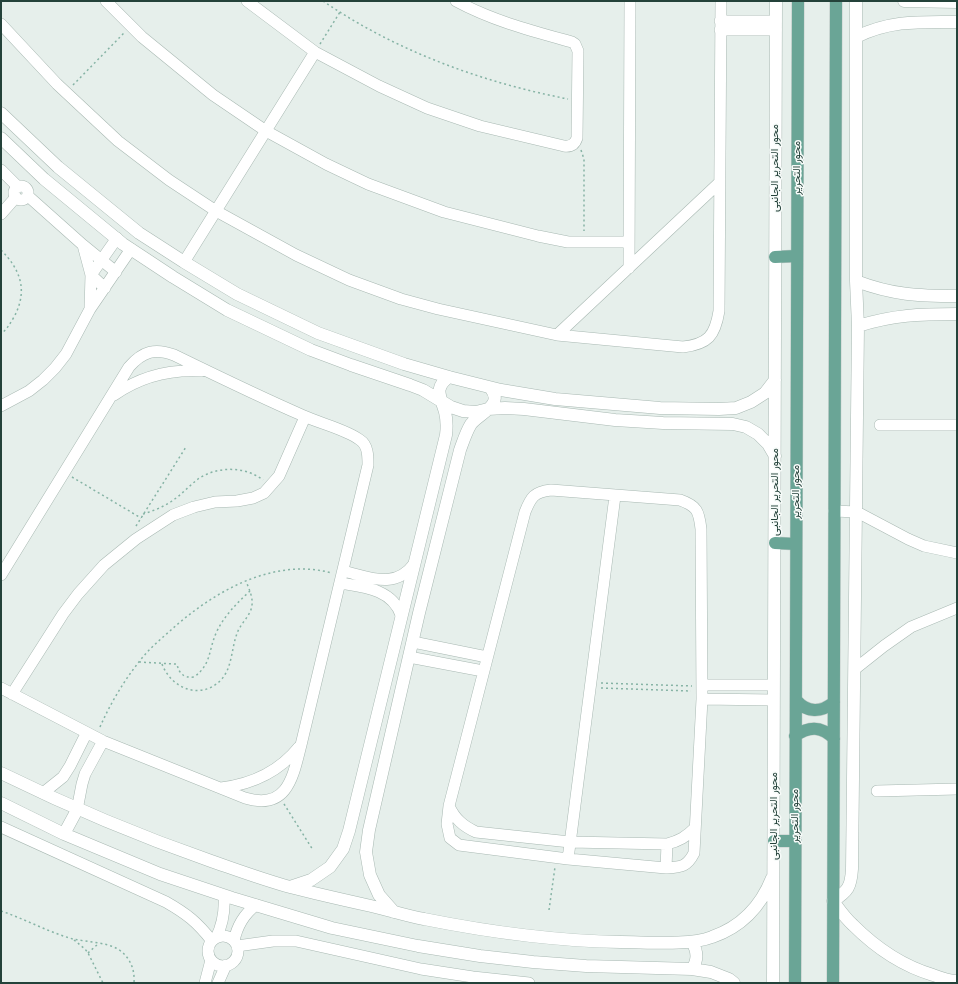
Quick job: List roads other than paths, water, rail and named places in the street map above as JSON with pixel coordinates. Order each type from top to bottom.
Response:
[{"type":"main road","name":"محور التحرير","points":[[795,983],[796,256],[798,1]]},
{"type":"main road","points":[[833,983],[836,1]]},
{"type":"main road","points":[[775,257],[796,256]]},
{"type":"main road","points":[[775,543],[796,544]]},
{"type":"main road","points":[[796,700],[807,709],[815,710],[822,710],[834,702]]},
{"type":"main road","points":[[796,736],[808,729],[815,728],[829,733],[834,739]]},
{"type":"main road","points":[[774,841],[795,841]]},
{"type":"street","points":[[106,1],[173,64],[213,95],[266,131],[326,164],[368,184],[402,198],[444,212],[538,236],[568,242],[629,242]]},
{"type":"street","points":[[247,1],[315,52],[379,86],[428,108],[480,126],[564,146],[571,146],[576,141],[578,51],[575,44],[513,26],[476,12],[456,1]]},
{"type":"street","points":[[629,268],[630,1]]},
{"type":"street","points":[[1,24],[66,92],[118,141],[169,180],[216,211],[296,255],[349,280],[401,299],[438,309],[557,335],[683,347],[698,345],[709,337],[717,325],[719,311],[721,1]]},
{"type":"street","name":"محور التحرير الجانبى","points":[[773,983],[776,1]]},
{"type":"street","points":[[856,1],[856,281],[858,326],[857,512],[851,882],[844,893],[833,901],[852,924],[874,944],[899,961],[926,973],[953,982]]},
{"type":"street","points":[[904,1],[957,2]]},
{"type":"street","points":[[856,36],[869,30],[898,23],[957,22]]},
{"type":"street","points":[[720,25],[776,26]]},
{"type":"street","points":[[184,262],[315,52]]},
{"type":"street","points":[[1,113],[58,167],[139,232],[184,262],[237,294],[318,333],[404,364],[491,388],[571,400],[660,408],[736,408],[751,402],[765,393],[775,380]]},
{"type":"street","points":[[1,138],[44,179],[131,249],[227,310],[311,350],[410,385],[441,400],[451,407],[463,411],[476,412],[488,409],[524,409],[615,420],[663,423],[733,424],[746,427],[758,434],[768,444],[775,456]]},
{"type":"street","points":[[1,170],[17,192]]},
{"type":"street","points":[[557,335],[719,183]]},
{"type":"street","points":[[1,214],[23,186],[28,190],[28,196],[116,272]]},
{"type":"street","points":[[91,275],[116,238]]},
{"type":"street","points":[[83,245],[91,275],[90,309]]},
{"type":"street","points":[[1,406],[29,391],[56,368],[66,354],[90,309],[131,249]]},
{"type":"street","points":[[91,275],[105,288]]},
{"type":"street","points":[[856,281],[879,289],[910,295],[957,296]]},
{"type":"street","points":[[858,326],[902,315],[957,314]]},
{"type":"street","points":[[1,575],[129,367],[136,359],[144,354],[164,352],[305,417],[362,440],[366,448],[368,465],[293,778],[288,786],[279,795],[264,801],[255,801],[220,788],[95,738],[1,688]]},
{"type":"street","points":[[111,398],[123,388],[149,376],[178,370],[208,371]]},
{"type":"street","points":[[290,887],[311,880],[330,867],[343,849],[349,831],[446,435],[447,424],[439,396],[439,390],[441,385],[449,377]]},
{"type":"street","points":[[394,912],[379,895],[370,875],[366,852],[369,830],[409,657],[460,450],[471,425],[479,416],[492,406],[494,402],[494,394],[491,388]]},
{"type":"street","points":[[719,409],[719,424]]},
{"type":"street","points":[[12,694],[63,614],[90,579],[119,552],[173,515],[194,507],[215,502],[237,501],[253,498],[264,493],[279,476],[305,417]]},
{"type":"street","points":[[880,425],[957,426]]},
{"type":"street","points":[[551,490],[680,500],[692,504],[699,515],[701,529],[702,690],[694,853],[689,862],[680,867],[666,868],[568,859],[459,845],[450,838],[447,824],[449,806],[487,657],[525,512],[531,499],[540,491],[551,490]]},
{"type":"street","points":[[568,859],[615,496]]},
{"type":"street","points":[[834,511],[857,512],[908,540],[924,546],[957,553]]},
{"type":"street","points":[[341,576],[383,580],[398,579],[414,564]]},
{"type":"street","points":[[341,576],[387,595],[396,604],[402,615]]},
{"type":"street","points":[[855,669],[911,627],[957,608]]},
{"type":"street","points":[[413,642],[487,657]]},
{"type":"street","points":[[409,657],[483,671]]},
{"type":"street","points":[[702,690],[773,685]]},
{"type":"street","points":[[702,690],[773,700]]},
{"type":"street","points":[[43,793],[63,777],[79,748],[95,738]]},
{"type":"street","points":[[64,834],[78,810],[82,784],[95,756],[95,738]]},
{"type":"street","points":[[220,788],[247,784],[265,776],[282,764],[301,745]]},
{"type":"street","points":[[79,748],[95,756]]},
{"type":"street","points":[[1,773],[78,810],[166,845],[290,887],[422,919],[537,937],[589,941],[692,942],[710,938],[722,933],[743,920],[767,891],[774,873]]},
{"type":"street","points":[[877,791],[957,789]]},
{"type":"street","points":[[1,803],[64,834],[160,874],[224,896],[332,928],[418,946],[480,956],[586,966],[692,969],[711,972],[729,979],[734,983]]},
{"type":"street","points":[[449,806],[453,815],[460,822],[476,832],[570,842],[667,844],[678,841],[687,836],[695,828]]},
{"type":"street","points":[[1,827],[185,912],[214,940]]},
{"type":"street","points":[[474,847],[476,832]]},
{"type":"street","points":[[666,868],[667,844]]},
{"type":"street","points":[[205,983],[211,960],[208,949],[223,922],[224,896]]},
{"type":"street","points":[[211,960],[218,965],[226,965],[234,960],[237,956],[236,934],[241,921],[256,905]]},
{"type":"street","points":[[214,940],[226,936],[236,944],[296,941],[421,969],[473,977],[529,983]]},
{"type":"street","points":[[692,942],[697,953],[695,964],[692,969]]},
{"type":"street","points":[[218,983],[226,965]]}]
